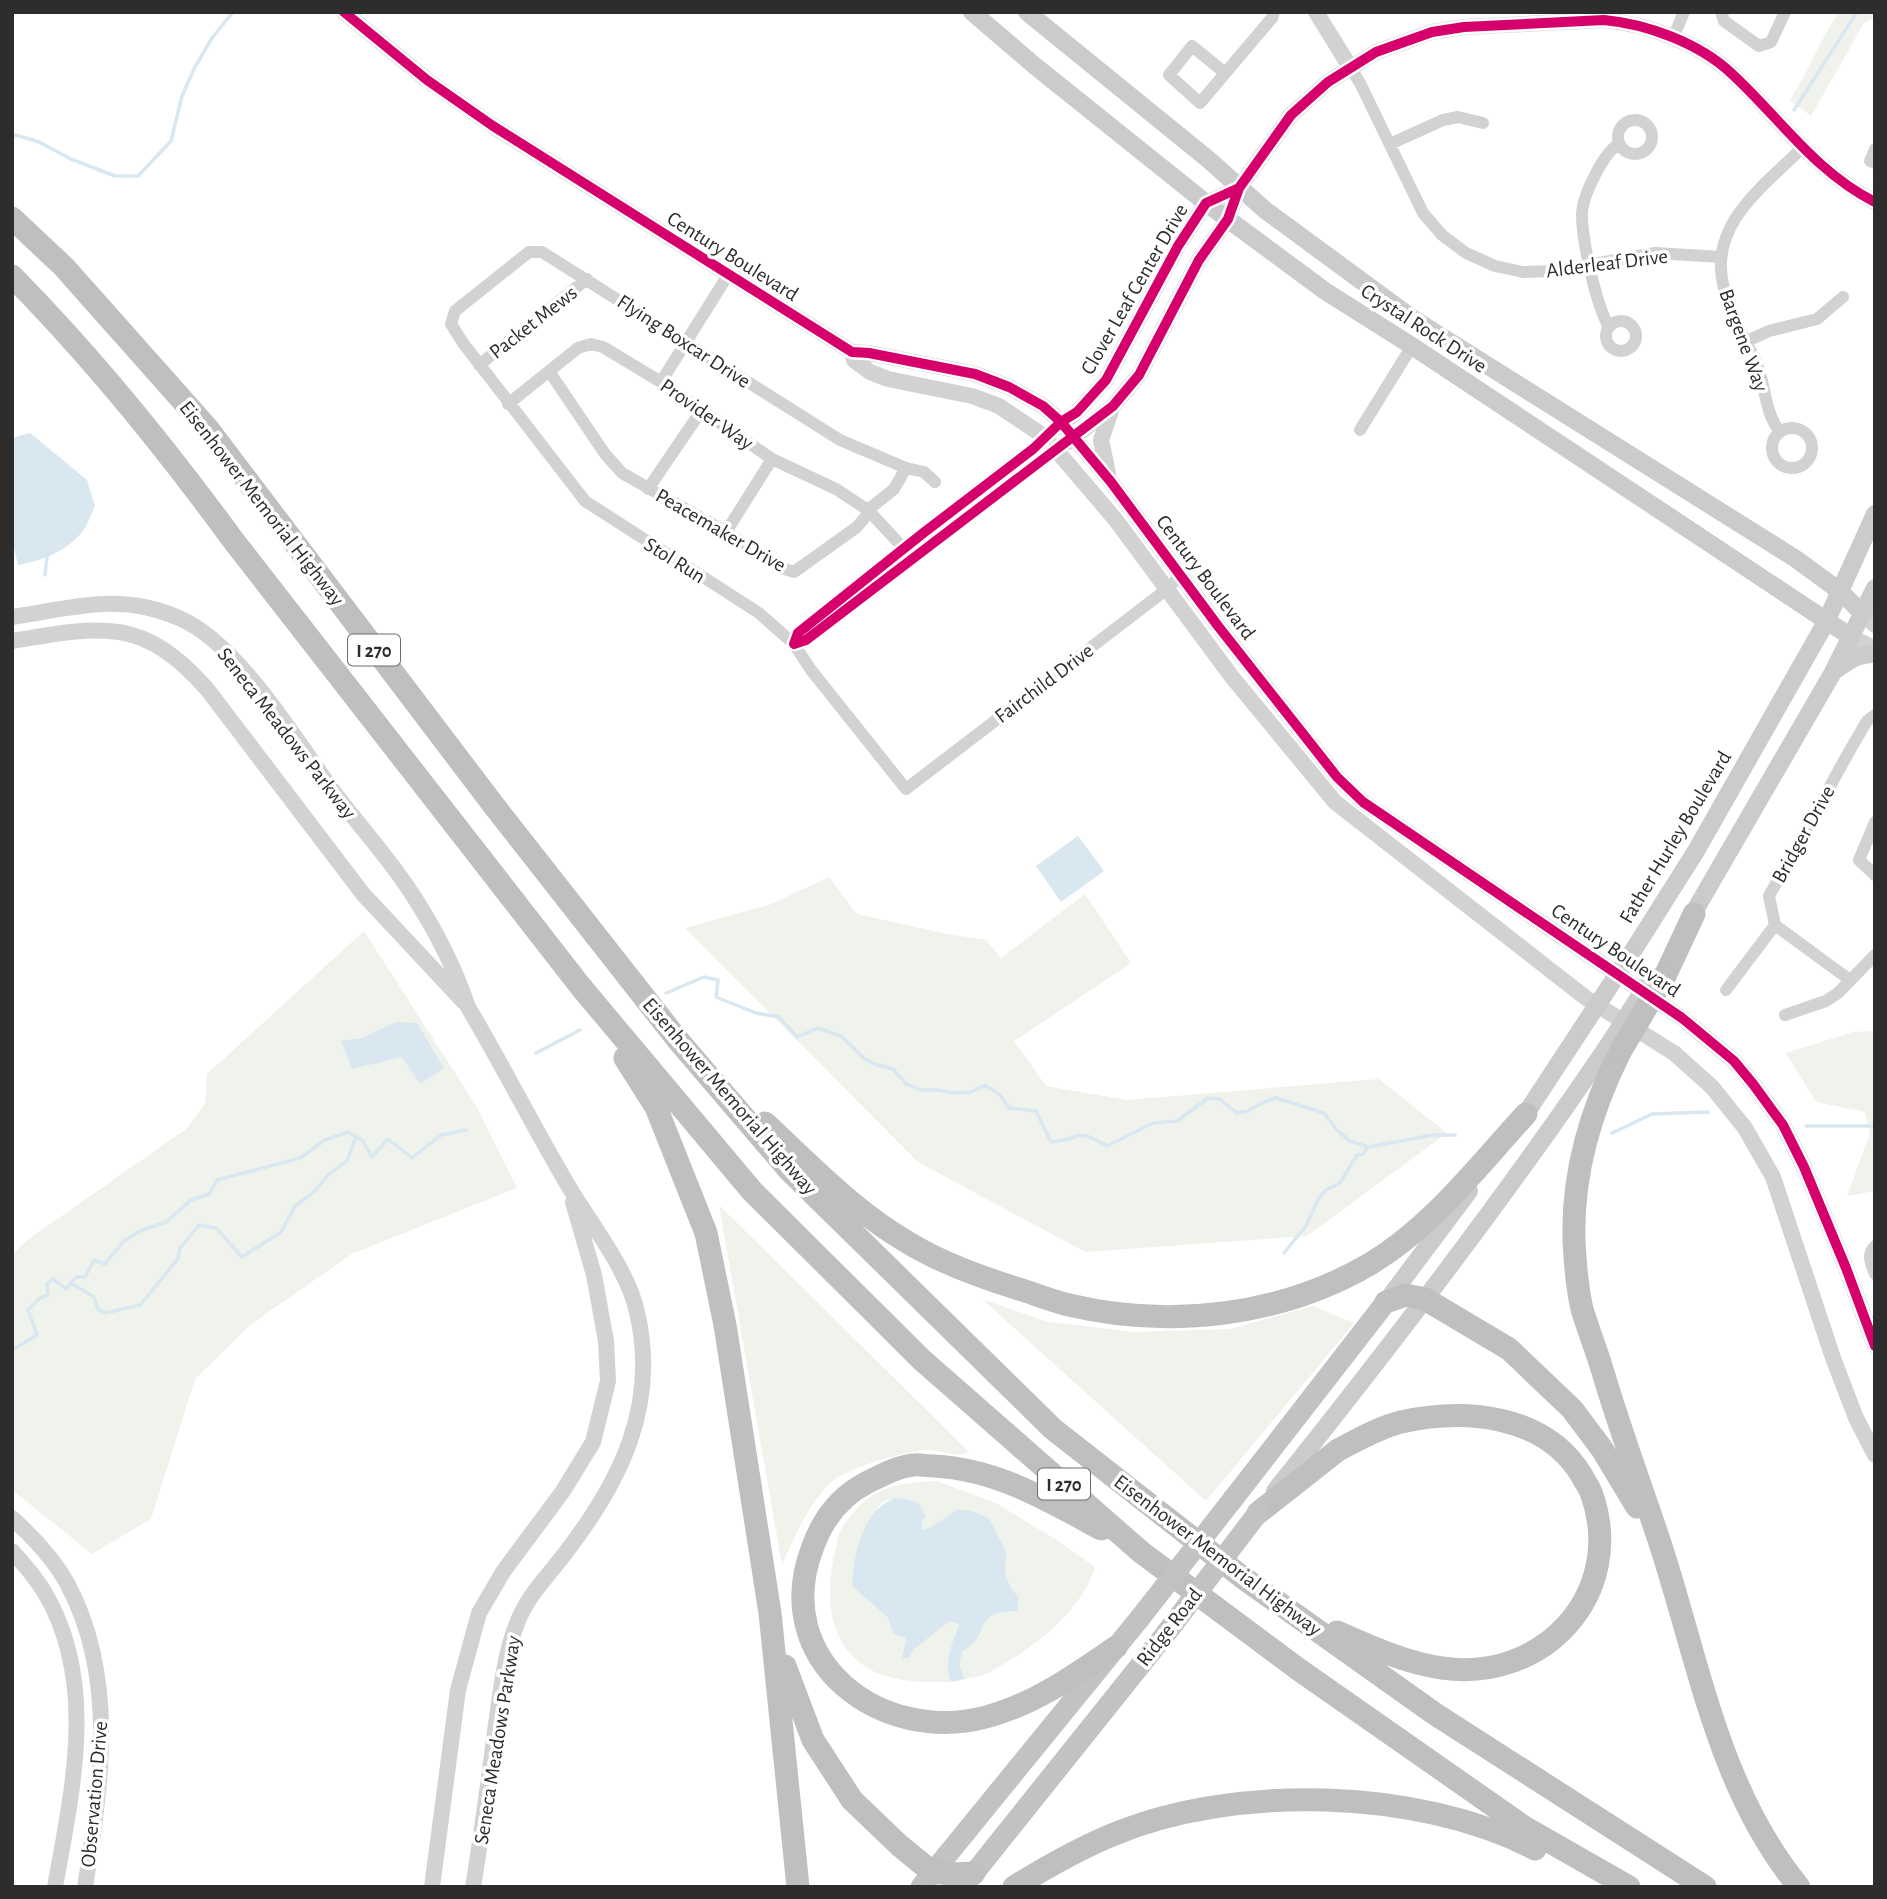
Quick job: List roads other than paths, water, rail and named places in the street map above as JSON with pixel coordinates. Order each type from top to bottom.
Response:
[{"type":"highway","points":[[12,207],[64,267]]},
{"type":"highway","name":"Eisenhower Memorial Highway","points":[[12,218],[64,267],[208,429],[495,807],[677,1039],[789,1170],[1053,1429],[1242,1577],[1435,1714],[1705,1887]]},
{"type":"highway","name":"Eisenhower Memorial Highway","points":[[12,276],[94,365],[179,466],[233,540],[581,987],[752,1191],[922,1360],[1141,1552],[1298,1669],[1524,1827],[1629,1887]]},
{"type":"highway","points":[[12,293],[179,466]]},
{"type":"highway","points":[[1694,914],[1614,1048],[1592,1116],[1581,1160],[1575,1202],[1574,1239],[1578,1278],[1582,1307],[1668,1568],[1723,1747],[1741,1796],[1765,1838],[1799,1887]]},
{"type":"highway","points":[[581,987],[656,1107],[706,1233],[725,1325],[770,1613],[798,1887]]},
{"type":"highway","points":[[677,1039],[857,1207],[906,1242],[1000,1283],[1069,1305],[1123,1314],[1194,1315],[1262,1308],[1302,1296],[1370,1264],[1429,1217],[1526,1114]]},
{"type":"highway","points":[[1386,1302],[1406,1295],[1425,1299],[1509,1349],[1572,1409],[1602,1449],[1635,1502],[1682,1620]]},
{"type":"highway","name":"Ridge Road","points":[[927,1879],[1140,1618],[1386,1302]]},
{"type":"highway","points":[[1242,1577],[1333,1630],[1388,1654],[1443,1668],[1501,1667],[1531,1654],[1556,1638],[1577,1616],[1588,1596],[1599,1544],[1592,1493],[1576,1465],[1555,1443],[1529,1429],[1481,1416],[1446,1414],[1398,1423],[1350,1444],[1258,1513]]},
{"type":"highway","points":[[1116,1647],[1032,1701],[985,1718],[943,1723],[905,1719],[873,1707],[842,1685],[816,1652],[804,1616],[801,1590],[806,1565],[817,1536],[844,1497],[886,1473],[913,1465],[956,1467],[996,1476],[1047,1500],[1141,1552]]},
{"type":"highway","name":"Ridge Road","points":[[968,1880],[1167,1632],[1258,1513]]},
{"type":"highway","points":[[770,1613],[786,1670],[813,1740],[852,1800],[899,1845],[927,1879],[951,1874],[968,1880]]},
{"type":"highway","points":[[1014,1887],[1054,1862],[1114,1834],[1191,1811],[1283,1800],[1369,1801],[1436,1813],[1509,1836],[1607,1887]]},
{"type":"main road","name":"Crystal Rock Drive","points":[[972,12],[1206,203],[1325,291],[1851,637]]},
{"type":"main road","name":"Crystal Rock Drive","points":[[1027,12],[1293,231],[1412,317],[1796,559],[1841,592],[1869,620]]},
{"type":"main road","name":"Father Hurley Boulevard","points":[[1386,1302],[1526,1114],[1696,851],[1826,622],[1875,514]]},
{"type":"main road","points":[[1694,914],[1851,637],[1869,620],[1875,588]]},
{"type":"main road","points":[[1832,674],[1853,657],[1875,652]]},
{"type":"main road","points":[[1425,1299],[1614,1048]]},
{"type":"main road","name":"Ridge Road","points":[[1258,1513],[1425,1299]]},
{"type":"street","name":"Century Boulevard","points":[[344,12],[428,80],[493,126],[852,352],[975,374],[1009,387],[1043,405],[1061,422],[1111,482],[1218,626],[1337,777],[1363,802],[1682,1018],[1740,1069],[1783,1125],[1804,1167],[1875,1346]]},
{"type":"street","points":[[1225,73],[1192,46],[1169,75],[1200,103],[1272,18],[1274,12]]},
{"type":"street","points":[[1316,12],[1350,67]]},
{"type":"street","points":[[1673,38],[1684,12]]},
{"type":"street","points":[[1721,12],[1724,21],[1759,46],[1766,46],[1771,43],[1785,12]]},
{"type":"street","points":[[1239,188],[1291,115],[1328,82],[1376,52],[1432,32],[1464,27],[1604,20],[1623,22],[1673,38],[1703,53],[1729,71],[1802,148],[1840,180],[1875,202]]},
{"type":"street","name":"Alderleaf Drive","points":[[1350,67],[1423,213],[1442,235],[1466,253],[1494,266],[1523,272],[1553,271],[1655,253],[1721,257]]},
{"type":"street","points":[[1390,144],[1443,120],[1458,117],[1483,123]]},
{"type":"street","points":[[1609,327],[1602,315],[1590,265],[1582,213],[1587,191],[1611,148],[1619,144]]},
{"type":"street","name":"Bargene Way","points":[[1780,432],[1772,422],[1758,367],[1724,291],[1720,272],[1721,257],[1726,233],[1738,212],[1802,148]]},
{"type":"street","points":[[1875,149],[1870,161],[1875,163]]},
{"type":"street","name":"Clover Leaf Center Drive","points":[[1045,437],[1077,412],[1107,380],[1178,246],[1206,203],[1239,188]]},
{"type":"street","name":"Clover Leaf Center Drive","points":[[1057,449],[1113,406],[1139,375],[1199,260],[1228,219],[1239,188]]},
{"type":"street","name":"Flying Boxcar Drive","points":[[452,324],[455,311],[529,253],[542,252],[840,440],[906,468],[924,472],[935,482]]},
{"type":"street","points":[[661,382],[728,275]]},
{"type":"street","name":"Packet Mews","points":[[479,365],[587,279]]},
{"type":"street","points":[[1747,341],[1769,331],[1817,319],[1843,297]]},
{"type":"street","name":"Stol Run","points":[[452,324],[508,404],[585,501],[759,613],[794,644],[811,670],[906,789]]},
{"type":"street","name":"Provider Way","points":[[508,404],[578,348],[592,344],[603,347],[661,382],[772,458],[836,489],[868,510],[908,553]]},
{"type":"street","points":[[1360,430],[1412,346]]},
{"type":"street","name":"Century Boulevard","points":[[852,352],[854,360],[870,372],[888,379],[972,396],[999,406],[1045,437],[1115,519],[1233,677],[1335,802],[1586,998],[1674,1053],[1712,1087],[1735,1113],[1756,1144],[1776,1184],[1833,1358],[1856,1418],[1875,1455]]},
{"type":"street","name":"Peacemaker Drive","points":[[549,371],[605,454],[622,473],[726,532],[782,568],[794,572],[857,527],[868,510],[894,489],[906,468]]},
{"type":"street","points":[[1111,482],[1102,458],[1101,440],[1113,406]]},
{"type":"street","points":[[649,489],[696,417],[697,408]]},
{"type":"street","points":[[908,553],[1045,437]]},
{"type":"street","points":[[794,644],[799,633],[1057,449]]},
{"type":"street","points":[[726,532],[772,458]]},
{"type":"street","name":"Fairchild Drive","points":[[906,789],[1181,576]]},
{"type":"street","name":"Seneca Meadows Parkway","points":[[12,617],[116,602],[151,608],[180,618],[203,630],[226,650],[414,897],[459,979],[468,1007],[569,1186],[618,1265],[637,1310],[644,1354],[636,1429],[608,1493],[564,1555],[535,1589],[516,1623],[505,1668],[473,1887]]},
{"type":"street","name":"Seneca Meadows Parkway","points":[[12,641],[103,629],[134,635],[185,664],[363,894],[468,1007]]},
{"type":"street","name":"Crystal Rock Drive","points":[[1851,637],[1875,652]]},
{"type":"street","name":"Bridger Drive","points":[[1775,925],[1769,896],[1850,750],[1867,721],[1875,715]]},
{"type":"street","points":[[1875,822],[1859,860],[1875,875]]},
{"type":"street","points":[[1726,990],[1775,925],[1850,980]]},
{"type":"street","points":[[1785,1015],[1838,993],[1875,955]]},
{"type":"street","name":"Seneca Meadows Parkway","points":[[432,1887],[458,1690],[479,1612],[503,1572],[563,1491],[593,1442],[608,1381],[606,1341],[594,1275],[569,1186]]},
{"type":"street","points":[[1875,1246],[1869,1259],[1875,1274]]},
{"type":"street","name":"Observation Drive","points":[[12,1518],[47,1553],[67,1583],[96,1660],[102,1710],[101,1774],[85,1887]]},
{"type":"street","name":"Observation Drive","points":[[12,1550],[45,1594],[62,1633],[74,1675],[78,1717],[75,1764],[55,1887]]},
{"type":"waterway","points":[[12,134],[39,142],[71,159],[115,176],[138,176],[171,141],[182,96],[195,67],[212,38],[233,12]]},
{"type":"waterway","points":[[1794,110],[1857,12]]},
{"type":"waterway","points":[[45,575],[47,557]]},
{"type":"waterway","points":[[666,993],[704,977],[718,980],[716,997],[756,1013],[779,1017],[797,1037],[818,1028],[841,1036],[865,1059],[893,1069],[906,1084],[921,1090],[971,1092],[985,1085],[1000,1095],[1009,1108],[1036,1111],[1051,1142],[1083,1135],[1107,1146],[1153,1123],[1177,1121],[1208,1098],[1220,1099],[1237,1113],[1276,1098],[1324,1113],[1350,1141],[1368,1147],[1433,1135],[1455,1135]]},
{"type":"waterway","points":[[536,1053],[580,1030]]},
{"type":"waterway","points":[[1612,1133],[1652,1114],[1708,1112]]},
{"type":"waterway","points":[[1806,1126],[1875,1126]]},
{"type":"waterway","points":[[12,1350],[37,1335],[28,1310],[40,1298],[48,1295],[47,1284],[53,1279],[66,1289],[76,1277],[85,1277],[94,1260],[105,1264],[124,1241],[140,1231],[166,1222],[191,1200],[209,1194],[217,1180],[300,1158],[325,1140],[348,1132],[362,1140],[372,1157],[388,1139],[412,1158],[441,1135],[466,1130]]},
{"type":"waterway","points":[[71,1283],[94,1297],[98,1309],[105,1313],[140,1305],[178,1259],[180,1248],[199,1225],[216,1228],[242,1257],[281,1232],[295,1206],[347,1161],[356,1137]]},
{"type":"waterway","points":[[1284,1253],[1306,1226],[1319,1198],[1326,1190],[1340,1183],[1357,1155],[1363,1154],[1367,1148]]}]
